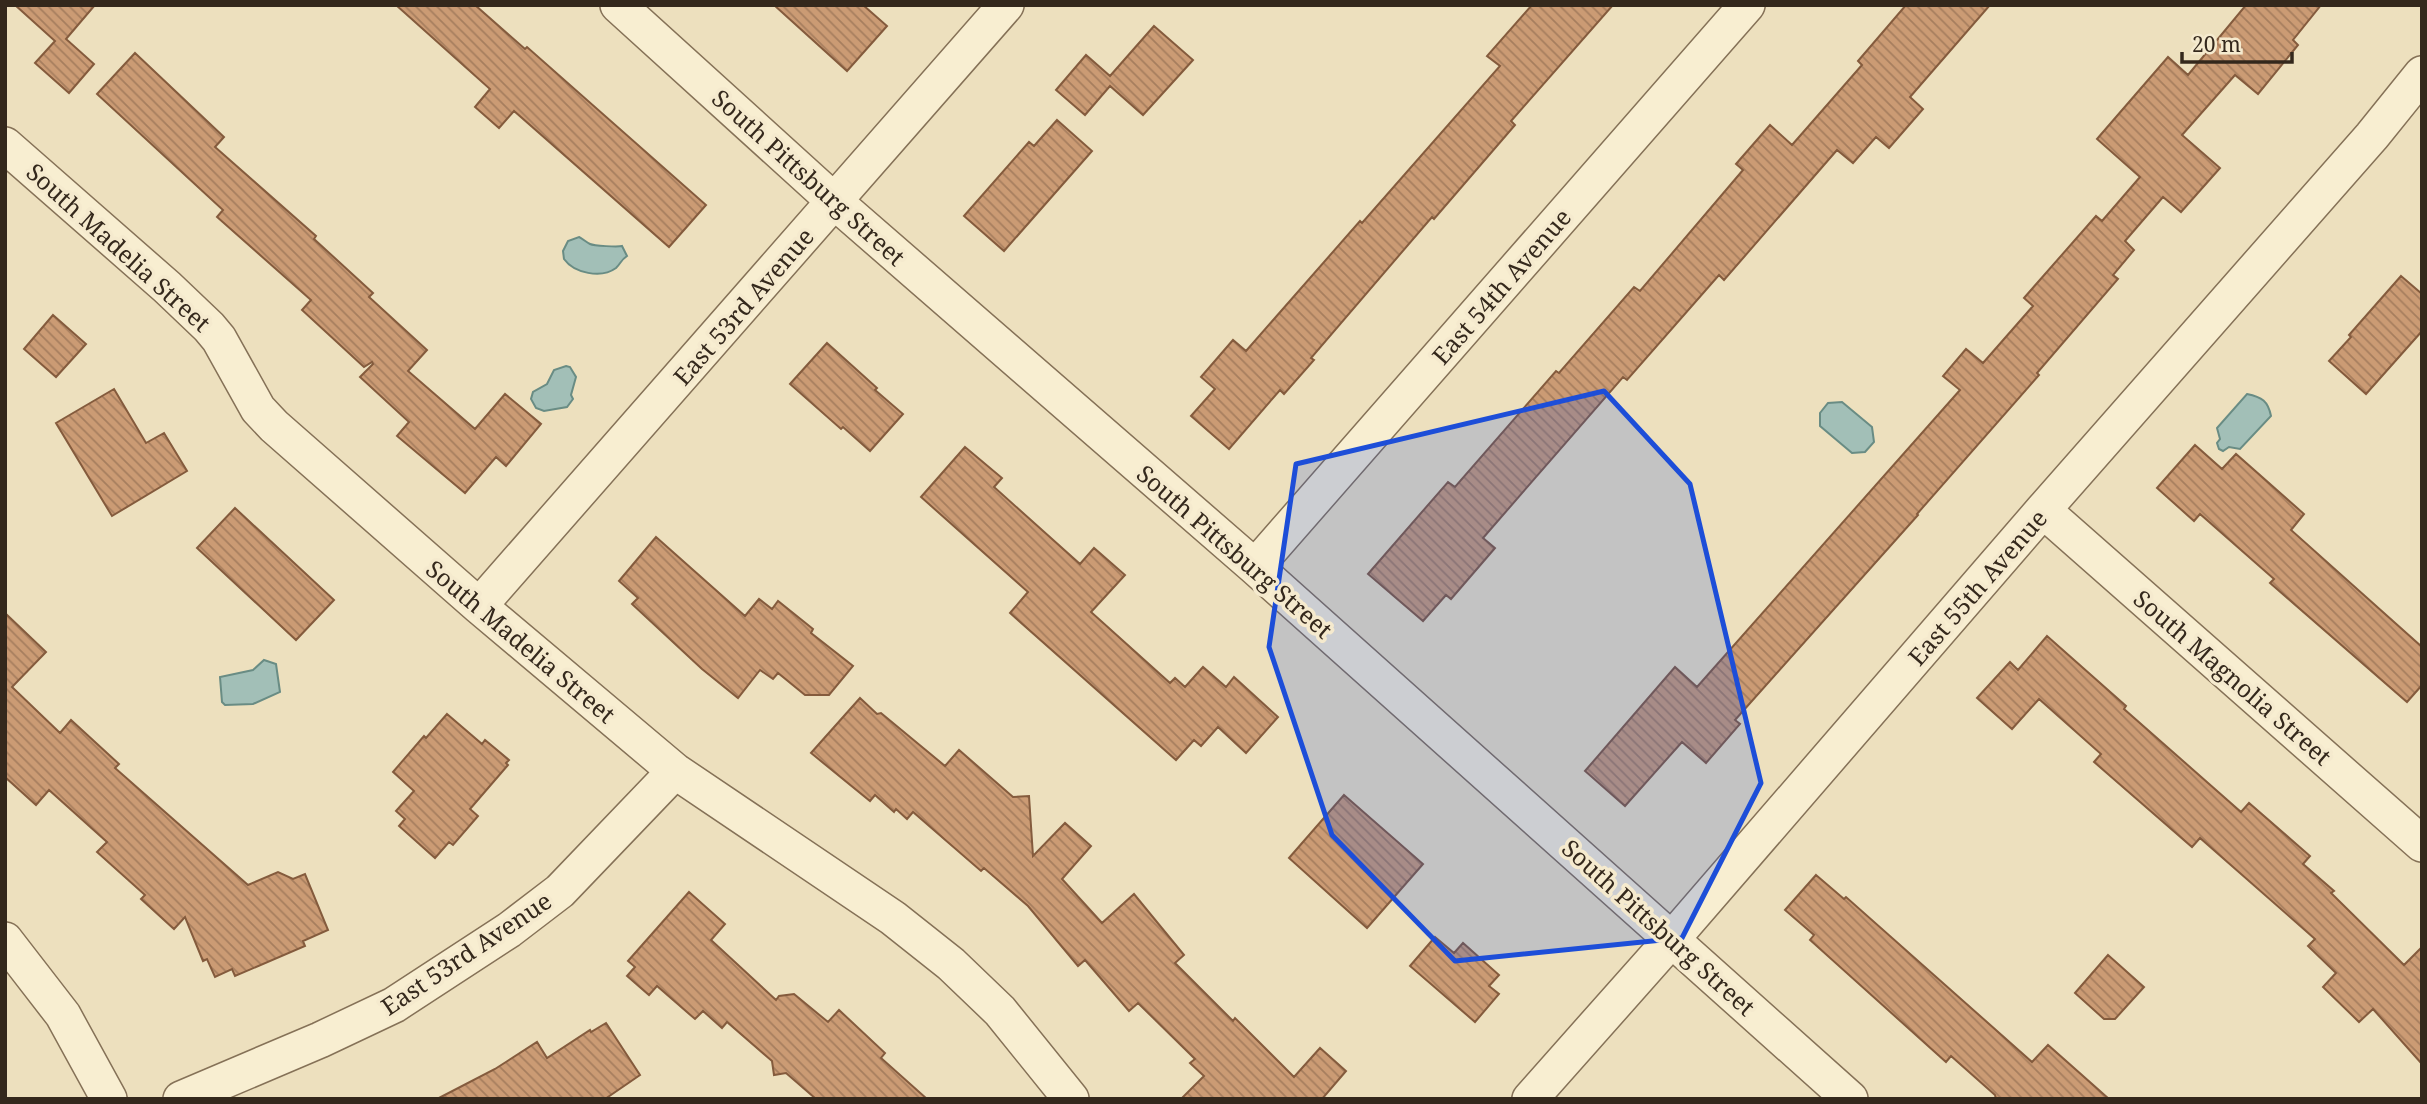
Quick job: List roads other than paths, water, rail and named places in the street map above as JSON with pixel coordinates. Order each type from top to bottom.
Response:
[{"type":"street","name":"South Pittsburg Street","points":[[618,5],[834,201],[1255,568],[1850,1099]]},
{"type":"street","name":"East 53rd Avenue","points":[[480,606],[1006,5]]},
{"type":"street","name":"East 54th Avenue","points":[[1255,568],[1747,5]]},
{"type":"street","name":"East 55th Avenue","points":[[1530,1099],[2372,136],[2422,74]]},
{"type":"street","name":"South Madelia Street","points":[[5,145],[209,327],[258,409],[274,426],[675,771],[893,918],[951,964],[1000,1011],[1072,1099]]},
{"type":"street","name":"South Magnolia Street","points":[[2043,510],[2422,844]]},
{"type":"street","name":"East 53rd Avenue","points":[[181,1099],[320,1040],[394,1005],[509,930],[560,891],[675,771]]},
{"type":"street","points":[[5,940],[63,1015],[109,1099]]},
{"type":"water","points":[[579,237],[592,245],[622,246],[627,256],[610,271],[596,274],[581,271],[568,264],[563,251],[568,241]]},
{"type":"water","points":[[570,367],[576,377],[571,395],[573,399],[567,407],[544,411],[536,408],[531,399],[533,392],[547,384],[554,370]]},
{"type":"water","points":[[2247,394],[2264,400],[2271,416],[2240,449],[2229,447],[2223,451],[2217,443],[2220,439],[2217,428]]},
{"type":"water","points":[[1842,402],[1872,427],[1874,442],[1865,452],[1852,453],[1820,426],[1820,413],[1828,403]]},
{"type":"water","points":[[264,660],[276,664],[280,692],[253,704],[225,705],[222,702],[220,677],[253,670]]}]
